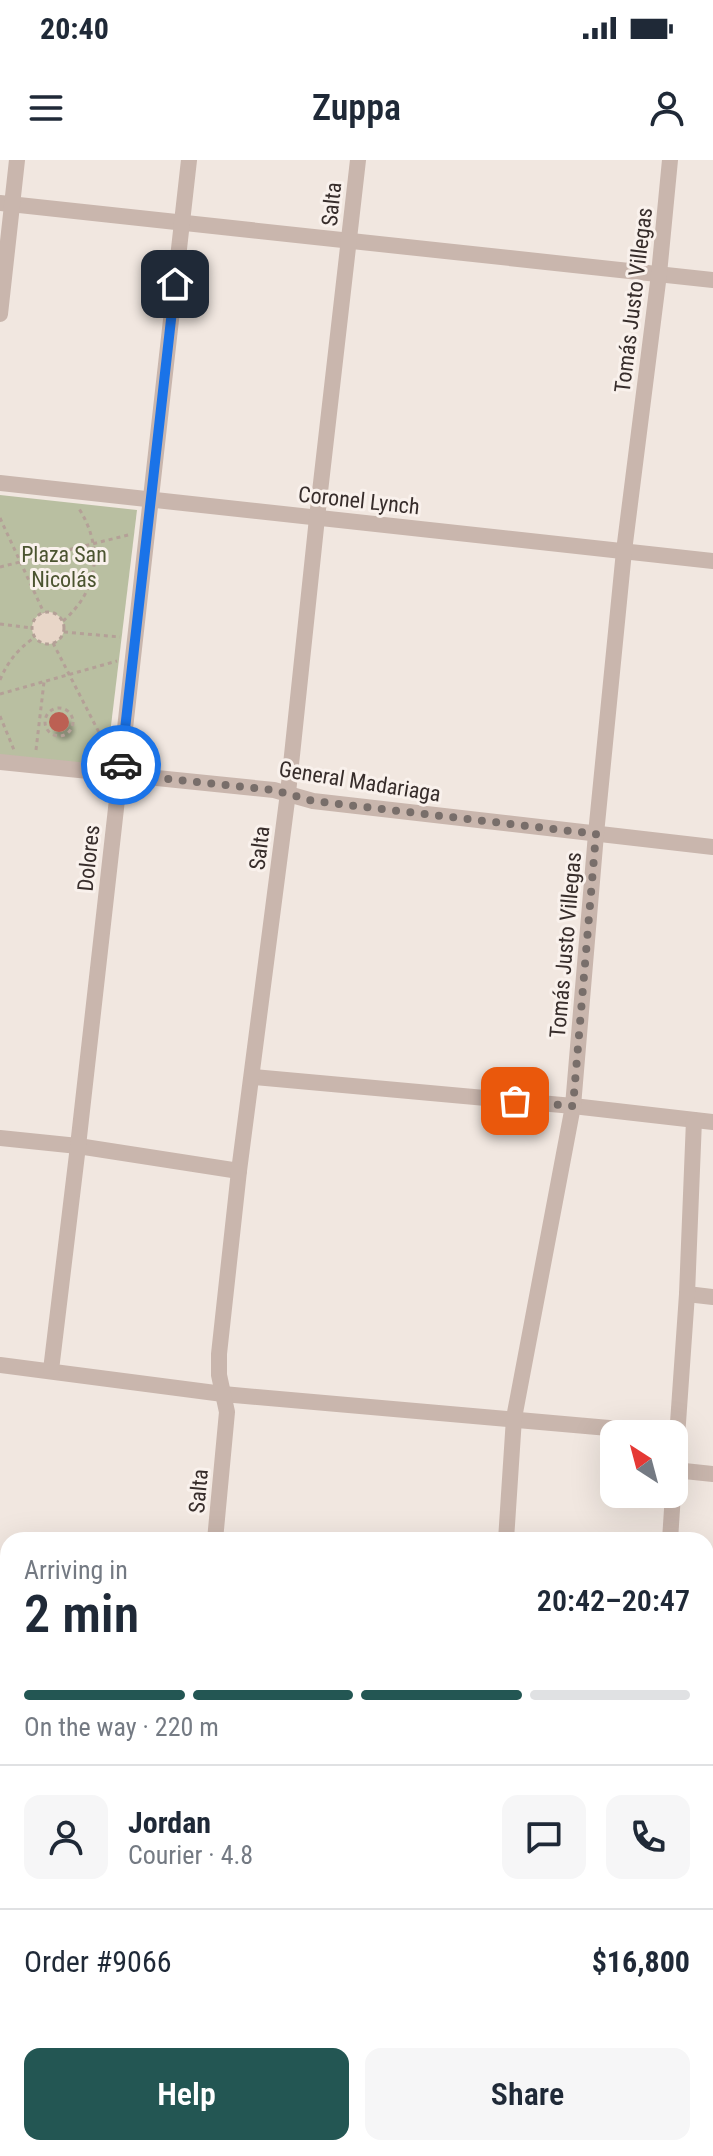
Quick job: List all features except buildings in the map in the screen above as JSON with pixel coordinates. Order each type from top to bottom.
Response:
[{"type":"street","points":[[0,314],[6,204],[17,160]]},
{"type":"street","name":"Dolores","points":[[51,1370],[189,160]]},
{"type":"street","name":"Salta","points":[[216,1532],[226,1421],[219,1354],[239,1171],[288,793],[358,160]]},
{"type":"street","name":"Tomás Justo Villegas","points":[[507,1532],[514,1418],[573,1106],[624,551],[670,160]]},
{"type":"street","points":[[6,204],[713,280]]},
{"type":"street","name":"Coronel Lynch","points":[[0,483],[713,561]]},
{"type":"street","name":"General Madariaga","points":[[0,762],[288,793],[313,801],[713,847]]},
{"type":"street","points":[[253,1077],[713,1122]]},
{"type":"street","points":[[678,1420],[694,1120]]},
{"type":"street","points":[[0,1138],[78,1146],[239,1171]]},
{"type":"street","points":[[687,1294],[713,1297]]},
{"type":"street","points":[[0,1365],[223,1394],[600,1426]]},
{"type":"street","points":[[688,1471],[713,1474]]},
{"type":"street","points":[[671,1532],[672,1508]]},
{"type":"path","points":[[63,621],[81,602],[94,572],[86,521],[65,490]]},
{"type":"path","points":[[0,518],[44,613]]},
{"type":"path","points":[[0,567],[147,530]]},
{"type":"path","points":[[44,613],[55,613],[63,621],[62,637],[53,643],[43,643],[35,637],[32,628],[36,618],[44,613]]},
{"type":"path","points":[[0,624],[32,628]]},
{"type":"path","points":[[64,632],[134,639]]},
{"type":"path","points":[[0,680],[7,663],[35,637]]},
{"type":"path","points":[[53,643],[120,774]]},
{"type":"path","points":[[0,694],[132,657]]},
{"type":"path","points":[[0,716],[12,747],[28,765],[43,721],[44,682]]},
{"type":"path","points":[[59,708],[68,711],[73,723],[69,731],[57,736],[49,731],[43,721],[51,711],[59,708]]},
{"type":"green space","name":"Plaza San Nicolás","points":[[0,495],[137,510],[106,767],[0,755]]},
{"type":"shaded area","points":[[48,612],[59,617],[64,628],[59,639],[48,644],[37,639],[32,628],[37,617]]},
{"type":"way so far","points":[[121,765],[120,774],[274,790],[313,801],[596,834],[573,1106],[515,1101]]},
{"type":"route","points":[[121,765],[175,284]]}]
